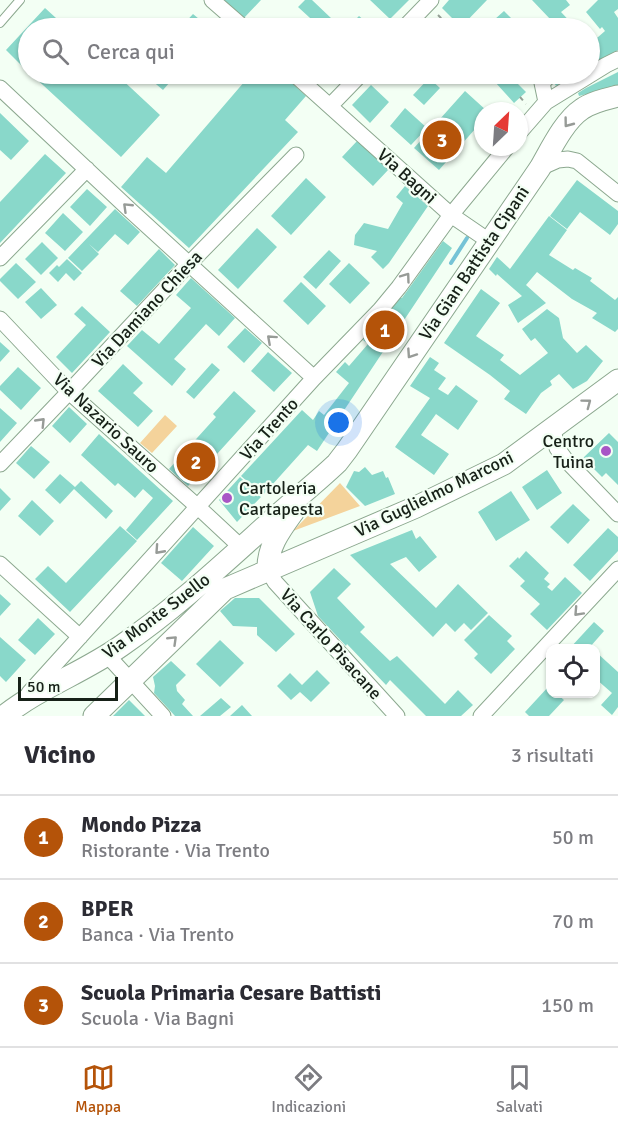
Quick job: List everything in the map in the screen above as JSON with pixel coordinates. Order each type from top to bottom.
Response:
[{"type":"main road","name":"Via Gian Battista Cipani","points":[[242,548],[337,463],[347,450],[575,114],[598,101],[618,96]]},
{"type":"main road","name":"Via Guglielmo Marconi","points":[[268,570],[416,507],[504,464],[618,380]]},
{"type":"main road","points":[[268,570],[268,560],[275,540],[309,488]]},
{"type":"main road","points":[[225,589],[244,555],[242,548]]},
{"type":"main road","name":"Via Monte Suello","points":[[86,667],[141,632],[242,548]]},
{"type":"main road","name":"Via Monte Suello","points":[[94,716],[225,589],[268,570]]},
{"type":"main road","name":"Via Trento","points":[[4,716],[21,703],[86,667]]},
{"type":"street","points":[[212,0],[233,18]]},
{"type":"street","points":[[414,18],[429,2]]},
{"type":"street","points":[[600,69],[618,59]]},
{"type":"street","name":"Via Bagni","points":[[305,84],[451,215],[489,241]]},
{"type":"street","points":[[330,106],[351,84]]},
{"type":"street","points":[[542,84],[546,102]]},
{"type":"street","points":[[528,123],[546,102],[575,84]]},
{"type":"street","points":[[0,88],[314,378]]},
{"type":"street","name":"Via Damiano Chiesa","points":[[2,457],[69,392],[189,263],[296,155]]},
{"type":"street","name":"Via Trento","points":[[21,703],[314,378],[380,310],[451,215],[500,156]]},
{"type":"street","points":[[540,168],[558,160],[577,161],[618,194]]},
{"type":"street","points":[[0,258],[87,169]]},
{"type":"street","name":"Via Nazario Sauro","points":[[0,319],[69,392],[242,548]]},
{"type":"street","points":[[553,429],[557,448],[565,459],[618,514]]},
{"type":"street","points":[[0,564],[80,637]]},
{"type":"street","points":[[481,716],[618,569]]},
{"type":"street","name":"Via Carlo Pisacane","points":[[268,570],[275,582],[397,716]]},
{"type":"street","points":[[107,655],[163,716]]},
{"type":"lane","points":[[0,23],[20,0]]},
{"type":"path","points":[[429,2],[443,18]]},
{"type":"shaded area","points":[[165,415],[177,426],[152,453],[140,443]]},
{"type":"shaded area","points":[[340,483],[360,506],[293,531]]},
{"type":"building","points":[[224,0],[261,0],[244,18]]},
{"type":"building","points":[[305,0],[312,0],[331,18],[310,18],[298,7]]},
{"type":"building","points":[[370,0],[409,0],[391,18]]},
{"type":"building","points":[[449,0],[487,0],[470,18],[452,18],[442,8]]},
{"type":"building","points":[[532,0],[566,0],[570,5],[561,12],[567,18],[549,18]]},
{"type":"building","points":[[598,0],[618,0],[618,9],[614,12],[618,18],[618,50],[600,60],[600,35],[605,31],[602,27],[600,29],[600,18],[591,18],[586,12]]},
{"type":"building","points":[[45,8],[56,18],[36,18]]},
{"type":"building","points":[[504,11],[511,18],[496,18]]},
{"type":"building","points":[[18,37],[18,62],[6,50]]},
{"type":"building","points":[[618,72],[618,86],[579,96],[578,93],[594,84],[600,84],[600,81]]},
{"type":"building","points":[[42,84],[127,84],[160,115],[121,157]]},
{"type":"building","points":[[156,84],[168,84],[163,90]]},
{"type":"building","points":[[242,84],[293,84],[306,96],[285,120],[298,132],[189,248],[121,187],[147,157],[166,173]]},
{"type":"building","points":[[423,84],[436,84],[440,88],[424,105],[413,95]]},
{"type":"building","points":[[497,84],[518,84],[526,92],[513,102]]},
{"type":"building","points":[[371,85],[389,102],[370,123],[352,105]]},
{"type":"building","points":[[465,91],[477,102],[474,102],[474,130],[439,170],[414,148]]},
{"type":"building","points":[[405,108],[427,128],[411,145],[390,126]]},
{"type":"building","points":[[0,113],[29,141],[11,160],[0,150]]},
{"type":"building","points":[[358,140],[389,169],[373,186],[342,157]]},
{"type":"building","points":[[45,154],[66,173],[0,243],[0,202]]},
{"type":"building","points":[[306,178],[326,197],[291,235],[271,216]]},
{"type":"building","points":[[577,180],[618,211],[618,224],[610,235],[580,212],[567,229],[550,216]]},
{"type":"building","points":[[405,186],[428,206],[383,269],[371,257],[377,251],[354,245],[355,235],[364,223],[388,229],[403,203],[396,197]]},
{"type":"building","points":[[87,189],[107,207],[90,226],[70,207]]},
{"type":"building","points":[[115,209],[140,232],[128,245],[115,234],[98,252],[89,244],[99,254],[82,271],[68,258]]},
{"type":"building","points":[[63,213],[83,232],[65,251],[45,233]]},
{"type":"building","points":[[549,216],[567,230],[549,255],[573,270],[575,268],[592,278],[590,281],[615,300],[618,297],[618,329],[615,332],[592,318],[597,313],[572,299],[537,272],[526,285],[546,303],[518,323],[508,305],[522,296],[489,269],[497,257],[510,269]]},
{"type":"building","points":[[257,228],[277,247],[238,289],[218,270]]},
{"type":"building","points":[[443,241],[452,248],[317,451],[308,445],[263,495],[241,476],[302,410],[313,420],[319,411],[324,415],[349,383],[336,372],[345,362],[349,366],[368,344],[363,340],[402,298]]},
{"type":"building","points":[[42,242],[58,258],[41,275],[25,259]]},
{"type":"building","points":[[159,249],[175,265],[137,306],[120,291]]},
{"type":"building","points":[[329,250],[341,261],[316,289],[303,277]]},
{"type":"building","points":[[67,259],[82,273],[74,281],[66,273],[58,282],[49,273]]},
{"type":"building","points":[[16,263],[36,282],[18,299],[0,281]]},
{"type":"building","points":[[349,263],[370,283],[350,304],[329,284]]},
{"type":"building","points":[[191,278],[235,318],[219,336],[206,324],[174,359],[186,369],[172,386],[127,346],[142,330],[159,344],[191,308],[176,295]]},
{"type":"building","points":[[301,282],[326,306],[308,325],[283,301]]},
{"type":"building","points":[[41,288],[57,305],[41,319],[25,302]]},
{"type":"building","points":[[481,289],[500,303],[476,336],[504,355],[500,360],[520,375],[548,353],[535,338],[531,341],[522,329],[547,309],[559,318],[563,338],[577,353],[586,345],[603,361],[587,381],[573,389],[559,374],[550,381],[552,385],[541,393],[526,414],[504,399],[510,391],[444,343]]},
{"type":"building","points":[[82,306],[110,332],[72,373],[56,357],[86,325],[74,314]]},
{"type":"building","points":[[245,328],[262,343],[244,363],[227,347]]},
{"type":"building","points":[[0,342],[10,351],[0,362]]},
{"type":"building","points":[[268,352],[292,373],[274,392],[251,371]]},
{"type":"building","points":[[430,357],[439,363],[434,370],[446,378],[438,389],[448,395],[456,385],[478,401],[458,430],[436,414],[421,435],[449,454],[434,475],[395,447],[430,398],[410,386]]},
{"type":"building","points":[[212,363],[220,370],[194,399],[186,392]]},
{"type":"building","points":[[123,364],[143,383],[133,393],[153,411],[138,427],[98,391]]},
{"type":"building","points":[[18,367],[41,388],[21,410],[0,390],[0,386]]},
{"type":"building","points":[[234,391],[256,411],[188,486],[169,469],[216,417],[213,414]]},
{"type":"building","points":[[69,407],[87,424],[70,443],[52,426]]},
{"type":"building","points":[[0,408],[17,423],[0,442]]},
{"type":"building","points":[[609,433],[618,442],[618,485],[606,473],[602,477],[583,458]]},
{"type":"building","points":[[99,434],[173,501],[137,540],[126,530],[153,498],[143,489],[135,498],[118,483],[115,486],[81,455]]},
{"type":"building","points":[[31,446],[50,462],[34,479],[16,463]]},
{"type":"building","points":[[365,467],[372,475],[383,471],[395,494],[365,506],[346,487],[354,471],[359,472]]},
{"type":"building","points":[[547,470],[562,493],[537,510],[522,487]]},
{"type":"building","points":[[60,474],[75,487],[81,481],[113,511],[106,519],[74,489],[60,504],[45,490]]},
{"type":"building","points":[[240,477],[261,497],[237,522],[219,500]]},
{"type":"building","points":[[0,488],[11,499],[0,511]]},
{"type":"building","points":[[511,491],[530,520],[496,541],[478,512]]},
{"type":"building","points":[[32,500],[54,521],[40,536],[18,516]]},
{"type":"building","points":[[573,504],[590,520],[568,544],[550,527]]},
{"type":"building","points":[[120,526],[137,541],[70,612],[35,579],[48,566],[66,583]]},
{"type":"building","points":[[193,527],[214,546],[182,581],[161,563]]},
{"type":"building","points":[[608,528],[618,537],[618,551],[590,581],[573,565]]},
{"type":"building","points":[[412,530],[416,539],[420,536],[437,557],[419,572],[406,557],[390,564],[436,608],[458,584],[488,613],[471,630],[464,623],[455,632],[446,623],[433,637],[350,555]]},
{"type":"building","points":[[526,551],[549,573],[544,579],[550,584],[547,587],[552,591],[565,577],[582,593],[547,630],[530,614],[540,604],[520,586],[525,581],[509,566]]},
{"type":"building","points":[[334,568],[351,584],[337,598],[365,627],[360,632],[390,661],[397,656],[445,704],[458,690],[473,705],[461,716],[426,716],[390,680],[386,685],[347,644],[346,646],[318,616],[310,592]]},
{"type":"building","points":[[0,594],[11,604],[0,616]]},
{"type":"building","points":[[235,598],[259,598],[295,634],[276,652],[257,635],[257,627],[233,626],[220,611]]},
{"type":"building","points":[[489,615],[512,636],[507,641],[515,649],[491,674],[474,658],[478,654],[464,640]]},
{"type":"building","points":[[38,618],[55,634],[35,655],[18,640]]},
{"type":"building","points":[[594,622],[604,631],[593,644],[574,644]]},
{"type":"building","points":[[0,637],[26,660],[6,682],[0,676]]},
{"type":"building","points":[[220,640],[244,663],[220,687],[196,664]]},
{"type":"building","points":[[600,656],[618,672],[618,707],[612,715],[601,705],[612,693],[600,682]]},
{"type":"building","points":[[171,661],[186,675],[176,685],[177,691],[185,700],[182,704],[193,716],[175,716],[154,693],[153,677]]},
{"type":"building","points":[[317,670],[330,683],[311,702],[300,692],[291,700],[277,686],[290,673],[302,685]]},
{"type":"building","points":[[546,689],[546,698],[564,700],[549,716],[529,716],[525,712]]},
{"type":"building","points":[[221,698],[231,707],[220,716],[200,716]]},
{"type":"building","points":[[129,700],[145,716],[113,716]]},
{"type":"building","points":[[242,705],[252,716],[230,716]]},
{"type":"waterway","points":[[451,263],[467,238]]},
{"type":"place","name":"Scuola Primaria Cesare Battisti","points":[[442,140]]},
{"type":"place","name":"Mondo Pizza","points":[[385,330]]},
{"type":"place","name":"Centro Tuina","points":[[606,451]]},
{"type":"place","name":"BPER","points":[[196,462]]},
{"type":"place","name":"Cartoleria Cartapesta","points":[[227,498]]}]
